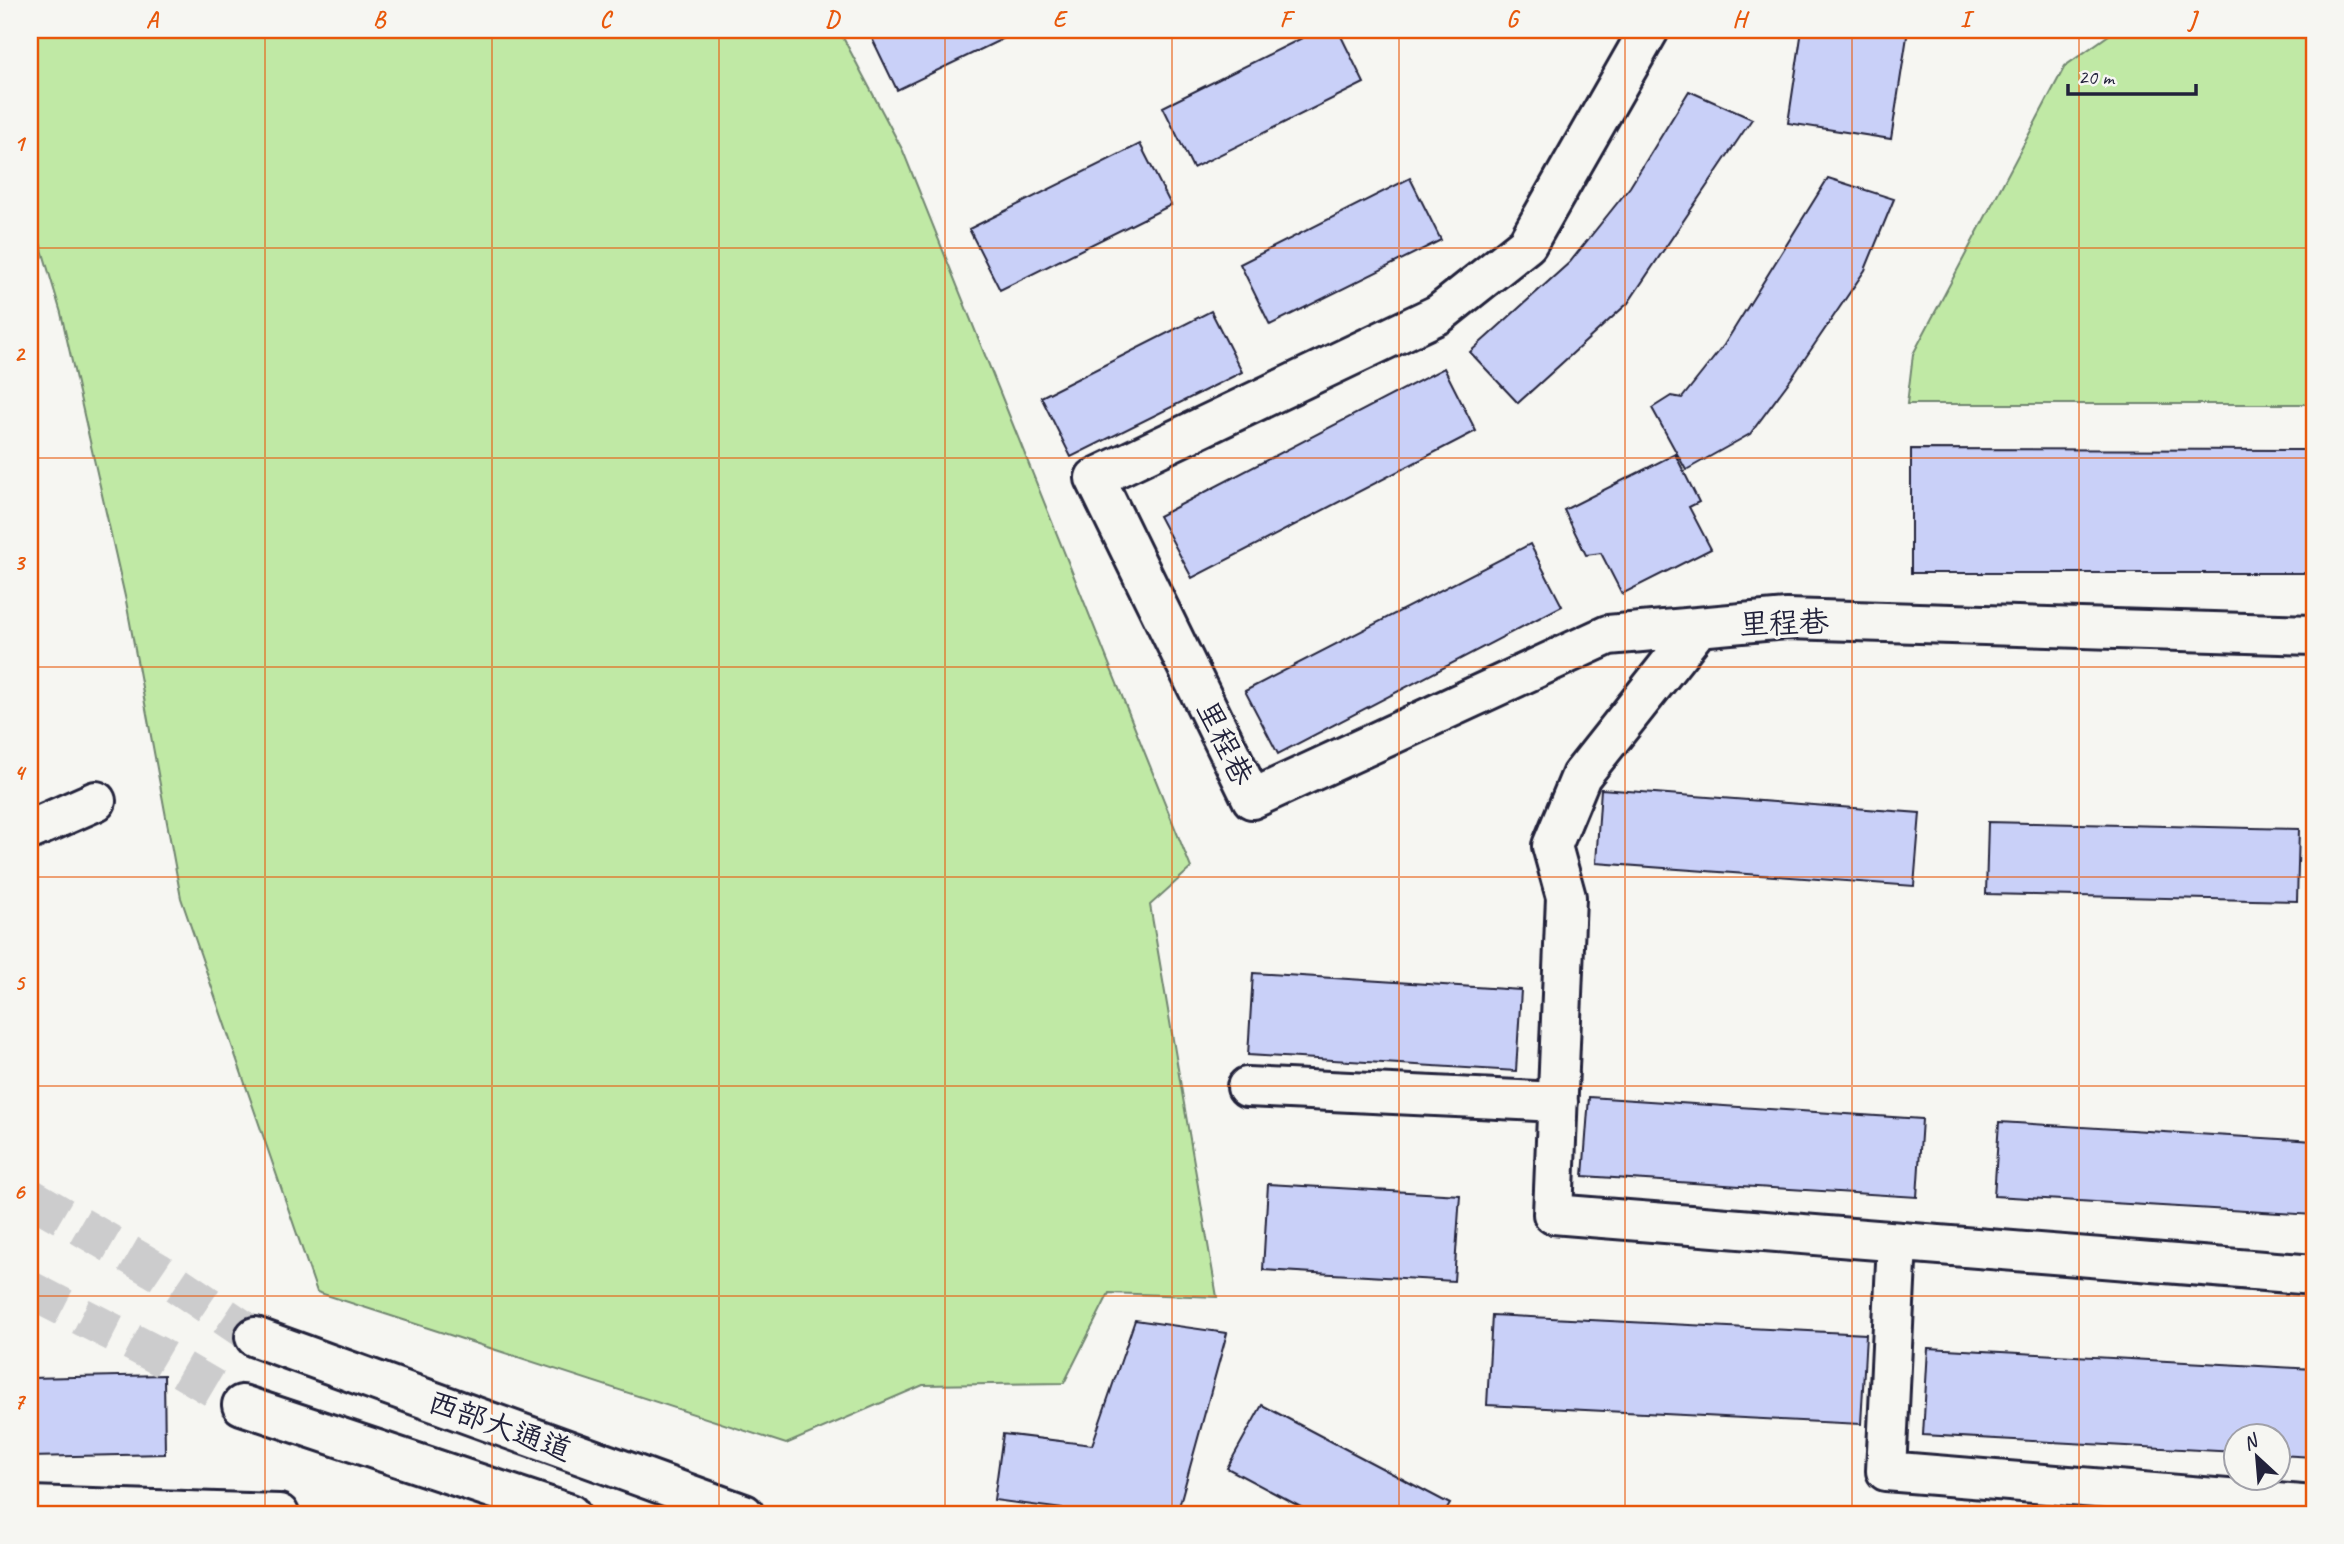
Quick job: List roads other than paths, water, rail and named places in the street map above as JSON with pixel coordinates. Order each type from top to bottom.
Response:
[{"type":"main road","name":"里程巷","points":[[1649,30],[1527,244],[1439,314],[1095,478],[1251,799],[1608,635],[1787,619],[2314,635]]},
{"type":"main road","points":[[1699,627],[1581,776],[1552,846],[1566,897],[1553,1214],[2314,1275]]},
{"type":"main road","points":[[30,830],[96,801]]},
{"type":"main road","points":[[1247,1087],[1558,1102]]},
{"type":"main road","points":[[1897,1242],[1886,1471],[2314,1506]]},
{"type":"main road","name":"西部大通道","points":[[255,1337],[744,1514]]},
{"type":"main road","name":"西部大通道","points":[[242,1405],[570,1514]]},
{"type":"main road","points":[[30,1506],[279,1514]]},
{"type":"tunnel","points":[[30,1197],[159,1272],[255,1337]]},
{"type":"tunnel","points":[[30,1290],[157,1355],[242,1405]]}]
